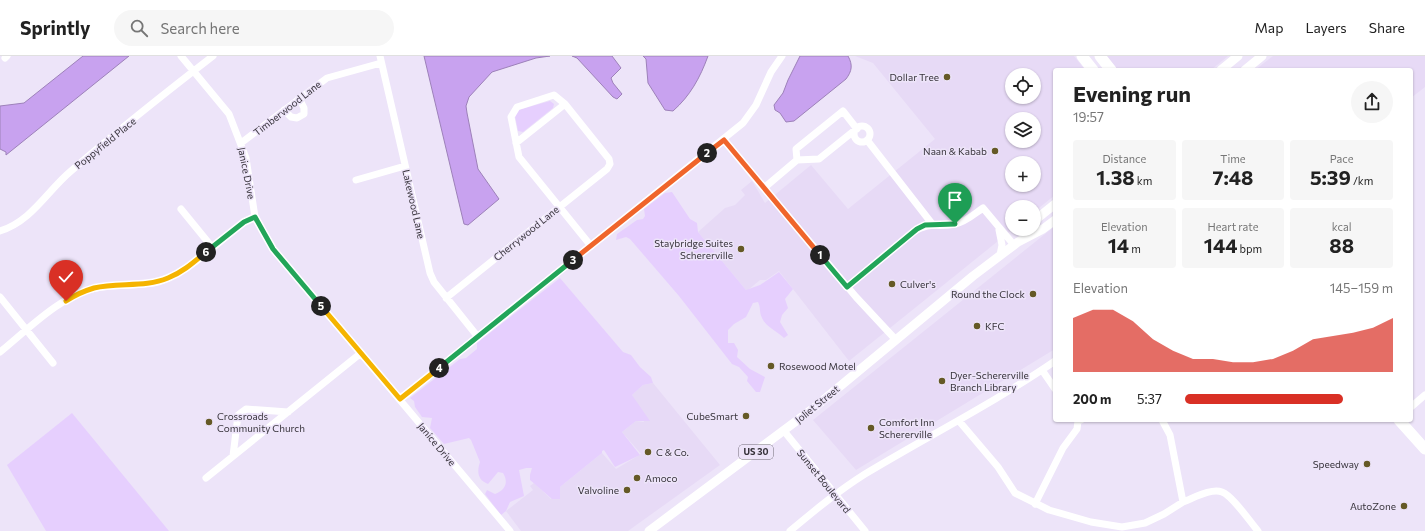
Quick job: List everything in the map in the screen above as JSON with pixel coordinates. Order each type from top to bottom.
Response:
[{"type":"highway","points":[[1082,56],[1091,68]]},
{"type":"highway","points":[[1100,56],[1109,68]]},
{"type":"highway","points":[[1401,422],[1425,450]]},
{"type":"main road","points":[[1223,68],[1238,56]]},
{"type":"main road","points":[[1247,68],[1262,56]]},
{"type":"main road","points":[[1041,215],[1053,206]]},
{"type":"main road","name":"US 30","points":[[1016,244],[1043,229],[1053,222]]},
{"type":"main road","name":"US 30","points":[[1016,244],[1022,236]]},
{"type":"main road","name":"Joliet Street","points":[[649,531],[784,431],[965,282],[1016,244]]},
{"type":"street","name":"Janice Drive","points":[[181,56],[229,114],[246,158],[255,217],[273,249],[510,531]]},
{"type":"street","name":"Poppyfield Place","points":[[0,231],[24,218],[41,204],[70,172],[213,56]]},
{"type":"street","points":[[400,399],[724,140],[743,123],[756,105],[771,72],[782,56]]},
{"type":"street","name":"Timberwood Lane","points":[[241,143],[327,78],[381,60]]},
{"type":"street","name":"Lakewood Lane","points":[[381,60],[430,273],[434,282],[478,337]]},
{"type":"street","points":[[516,143],[565,104],[554,95],[517,106],[511,117],[516,143],[519,157],[590,246]]},
{"type":"street","points":[[284,110],[291,117],[297,118],[304,114],[304,108],[299,98]]},
{"type":"street","name":"Cherrywood Lane","points":[[446,298],[607,169],[610,164],[610,159],[565,104]]},
{"type":"street","points":[[797,160],[796,149],[843,111],[856,129]]},
{"type":"street","points":[[764,188],[797,160],[819,159],[856,129],[861,127],[868,130],[869,136],[866,140],[862,142],[857,141],[854,136],[856,129]]},
{"type":"street","points":[[724,140],[847,287],[896,340]]},
{"type":"street","points":[[866,140],[933,225]]},
{"type":"street","points":[[356,180],[405,166]]},
{"type":"street","points":[[847,287],[913,232],[925,225],[955,224],[965,221],[983,208],[996,224],[1016,244]]},
{"type":"street","points":[[181,209],[212,247]]},
{"type":"street","points":[[0,352],[26,330],[61,304],[78,294],[96,288],[149,283],[167,279],[182,272],[244,222],[255,217]]},
{"type":"street","points":[[996,224],[1002,237],[1000,255]]},
{"type":"street","points":[[0,297],[54,363]]},
{"type":"street","points":[[206,478],[361,353]]},
{"type":"street","points":[[790,531],[835,494],[864,475],[959,421],[1053,362]]},
{"type":"street","points":[[1042,370],[1053,386]]},
{"type":"street","points":[[1413,405],[1425,394]]},
{"type":"street","points":[[233,456],[238,415],[242,411],[246,409],[288,412]]},
{"type":"street","points":[[959,421],[998,467],[1015,494],[1049,510],[1091,522],[1122,527],[1145,523],[1164,514],[1183,502],[1209,493],[1222,492],[1229,497],[1258,531]]},
{"type":"street","points":[[1035,504],[1063,448],[1077,429],[1079,422]]},
{"type":"street","points":[[1163,422],[1170,435],[1183,502]]},
{"type":"street","name":"Sunset Boulevard","points":[[784,431],[864,531]]},
{"type":"shaded area","points":[[83,56],[129,56],[6,155],[6,152],[0,149],[0,106],[24,103]]},
{"type":"shaded area","points":[[424,56],[550,56],[536,58],[492,72],[469,97],[466,106],[478,169],[499,199],[468,225],[464,224]]},
{"type":"shaded area","points":[[572,56],[612,56],[621,68],[611,78],[622,94],[617,99],[613,97],[577,58]]},
{"type":"shaded area","points":[[643,56],[708,56],[702,72],[694,86],[685,99],[673,111],[665,110],[648,83],[646,59]]},
{"type":"shaded area","points":[[800,56],[848,56],[851,62],[851,71],[846,79],[794,121],[786,122],[780,113],[775,110],[774,105],[783,93]]},
{"type":"shaded area","points":[[855,56],[1074,56],[1083,68],[1053,68],[1053,197],[1041,206],[1041,200],[1005,200],[1005,235],[849,361],[779,271],[766,280],[760,280],[746,290],[698,232],[725,208],[735,205],[745,195],[741,190],[752,181],[765,203],[811,165],[848,209],[935,139],[873,63]]},
{"type":"shaded area","points":[[1106,56],[1228,56],[1213,68],[1116,68]]},
{"type":"shaded area","points":[[1273,56],[1425,56],[1425,87],[1413,96],[1413,68],[1258,68]]},
{"type":"shaded area","points":[[550,101],[554,104],[553,108],[523,132],[518,131],[515,116],[518,110]]},
{"type":"shaded area","points":[[672,192],[690,219],[697,223],[698,232],[746,290],[760,285],[779,272],[793,289],[785,299],[788,308],[782,315],[780,322],[788,335],[784,338],[764,321],[761,316],[758,302],[753,303],[746,317],[734,324],[728,330],[728,343],[734,343],[738,350],[737,357],[750,369],[765,377],[760,392],[756,392],[747,381],[748,377],[739,367],[732,364],[679,296],[630,239],[626,237],[616,240],[617,234],[637,220],[643,219],[645,216],[644,209],[665,193]]},
{"type":"shaded area","points":[[1053,228],[1053,350],[856,470],[813,420]]},
{"type":"shaded area","points":[[560,278],[623,352],[631,355],[640,367],[651,377],[653,383],[643,385],[632,395],[650,421],[636,421],[622,432],[640,455],[615,467],[604,450],[602,451],[602,453],[560,487],[560,499],[552,499],[530,480],[532,468],[519,470],[524,496],[510,502],[506,511],[501,515],[485,494],[487,490],[495,494],[504,488],[506,480],[503,473],[498,472],[488,484],[484,482],[480,478],[478,472],[480,462],[471,440],[469,438],[444,444],[430,428],[432,418],[422,417],[415,407],[414,401],[410,398],[460,359],[466,358],[477,349],[477,343]]},
{"type":"shaded area","points":[[653,383],[720,465],[628,531],[521,531],[506,511],[533,490],[530,486],[534,483],[551,499],[560,487],[602,453],[616,469],[641,454],[622,432],[636,421],[644,422],[632,395],[643,385]]},
{"type":"shaded area","points":[[72,413],[169,531],[46,531],[7,465]]},
{"type":"place","name":"Dollar Tree","points":[[947,77]]},
{"type":"place","name":"Naan & Kabab","points":[[995,151]]},
{"type":"place","name":"Staybridge Suites Schererville","points":[[741,249]]},
{"type":"place","name":"Culver's","points":[[892,284]]},
{"type":"place","name":"Round the Clock","points":[[1033,294]]},
{"type":"place","name":"KFC","points":[[977,326]]},
{"type":"place","name":"Rosewood Motel","points":[[771,366]]},
{"type":"place","name":"Dyer-Schererville Branch Library","points":[[942,381]]},
{"type":"place","name":"CubeSmart","points":[[746,416]]},
{"type":"place","name":"Crossroads Community Church","points":[[209,422]]},
{"type":"place","name":"Comfort Inn Schererville","points":[[871,428]]},
{"type":"place","name":"C & Co.","points":[[648,452]]},
{"type":"place","name":"Speedway","points":[[1367,464]]},
{"type":"place","name":"Amoco","points":[[637,478]]},
{"type":"place","name":"Valvoline","points":[[627,490]]},
{"type":"place","name":"AutoZone","points":[[1404,506]]},
{"type":"route","points":[[66,301],[78,294],[95,288],[152,282],[168,278],[182,272],[244,222],[255,217],[273,249],[400,399],[724,140],[847,287],[917,229],[925,225],[955,224]]}]
